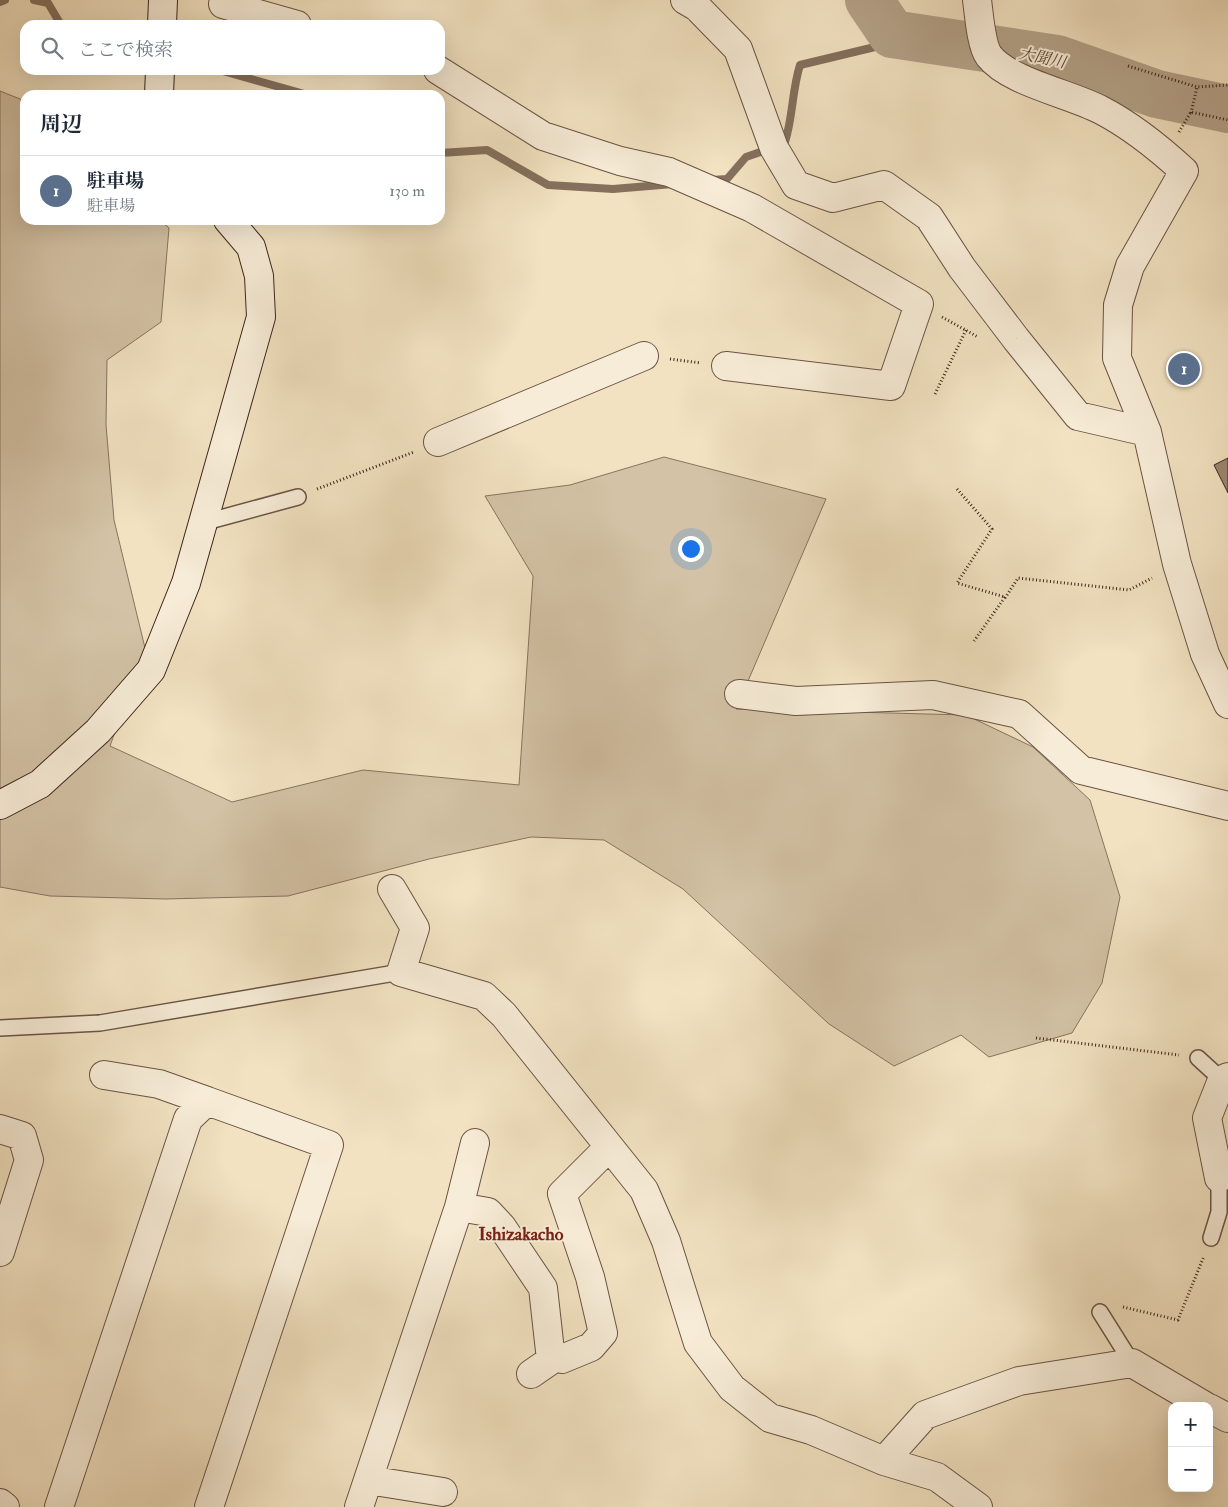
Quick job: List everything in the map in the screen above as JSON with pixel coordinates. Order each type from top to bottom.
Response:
[{"type":"street","points":[[162,20],[163,0]]},
{"type":"street","points":[[685,0],[697,7],[738,49],[770,139],[796,185],[833,198],[884,185],[929,217],[962,268],[1078,416],[1147,432]]},
{"type":"street","points":[[977,0],[987,54],[1001,69],[1101,110],[1152,142],[1184,171],[1130,266],[1118,305],[1117,358],[1147,432],[1177,564],[1205,654],[1228,704]]},
{"type":"street","points":[[223,4],[279,20]]},
{"type":"street","points":[[445,74],[543,136],[620,161],[669,172],[752,208],[919,304],[892,386],[726,366]]},
{"type":"street","points":[[160,75],[160,90]]},
{"type":"street","points":[[0,806],[40,784],[98,731],[151,670],[186,583],[261,317],[259,276],[251,247],[232,225]]},
{"type":"street","points":[[438,442],[644,356]]},
{"type":"street","points":[[739,694],[796,701],[933,695],[1019,714],[1081,770],[1228,806]]},
{"type":"street","points":[[392,889],[415,928],[401,972],[484,996],[504,1015],[609,1146],[644,1190],[666,1241],[698,1343],[732,1388],[770,1418],[810,1430],[884,1461],[937,1477],[978,1507]]},
{"type":"street","points":[[104,1075],[159,1084],[328,1145],[209,1507]]},
{"type":"street","points":[[1218,1178],[1207,1118],[1225,1078]]},
{"type":"street","points":[[59,1507],[188,1120],[207,1101]]},
{"type":"street","points":[[0,1129],[22,1136],[29,1160],[0,1252]]},
{"type":"street","points":[[359,1507],[459,1207],[475,1143]]},
{"type":"street","points":[[459,1207],[488,1212],[502,1227],[543,1288],[550,1351],[562,1359],[591,1347],[603,1333],[590,1277],[562,1194],[609,1146]]},
{"type":"street","points":[[531,1374],[557,1356]]},
{"type":"street","points":[[884,1461],[925,1415],[1019,1381],[1132,1363],[1198,1402]]},
{"type":"street","points":[[1213,1410],[1228,1418]]},
{"type":"street","points":[[368,1480],[444,1492]]},
{"type":"street","points":[[0,1502],[5,1507]]},
{"type":"lane","points":[[202,523],[298,497]]},
{"type":"lane","points":[[0,1028],[100,1023],[401,972]]},
{"type":"lane","points":[[1198,1058],[1225,1078]]},
{"type":"lane","points":[[1211,1238],[1219,1212],[1218,1178]]},
{"type":"lane","points":[[1100,1312],[1132,1363]]},
{"type":"path","points":[[1128,66],[1196,88],[1228,85]]},
{"type":"path","points":[[1192,109],[1196,88]]},
{"type":"path","points":[[1166,154],[1191,112],[1228,120]]},
{"type":"path","points":[[935,394],[966,330]]},
{"type":"path","points":[[644,356],[726,366]]},
{"type":"path","points":[[298,497],[438,442]]},
{"type":"path","points":[[957,489],[992,529],[957,583],[1005,597]]},
{"type":"path","points":[[999,606],[1018,578],[1129,590],[1177,564]]},
{"type":"path","points":[[974,641],[1005,597]]},
{"type":"path","points":[[1036,1038],[1198,1058]]},
{"type":"path","points":[[1100,1312],[1122,1306],[1178,1320],[1211,1238]]},
{"type":"shaded area","points":[[0,91],[20,99],[20,225],[166,225],[169,228],[161,322],[107,360],[106,425],[114,520],[145,648],[110,746],[232,802],[363,770],[519,785],[533,576],[485,496],[570,485],[664,457],[826,499],[736,709],[966,715],[1033,747],[1090,800],[1120,897],[1102,983],[1072,1033],[989,1057],[961,1035],[894,1066],[829,1024],[683,889],[604,840],[531,837],[429,859],[288,896],[165,899],[50,896],[0,887]]},
{"type":"building","points":[[1228,458],[1228,493],[1214,465]]},
{"type":"waterway","points":[[0,2],[5,0]]},
{"type":"waterway","points":[[34,0],[48,3],[58,20]]},
{"type":"waterway","name":"大聞川","points":[[869,0],[892,34],[1057,59],[1157,94],[1228,109]]},
{"type":"waterway","points":[[779,144],[785,142],[788,133],[795,84],[800,65],[875,47],[892,34]]},
{"type":"waterway","points":[[237,75],[290,90]]},
{"type":"waterway","points":[[712,180],[727,179],[746,157],[769,149]]},
{"type":"waterway","points":[[445,153],[487,150],[548,185],[613,189],[673,184]]},
{"type":"place","name":"駐車場","points":[[1184,369]]},
{"type":"district","name":"Ishizakacho","points":[[521,1234]]}]
